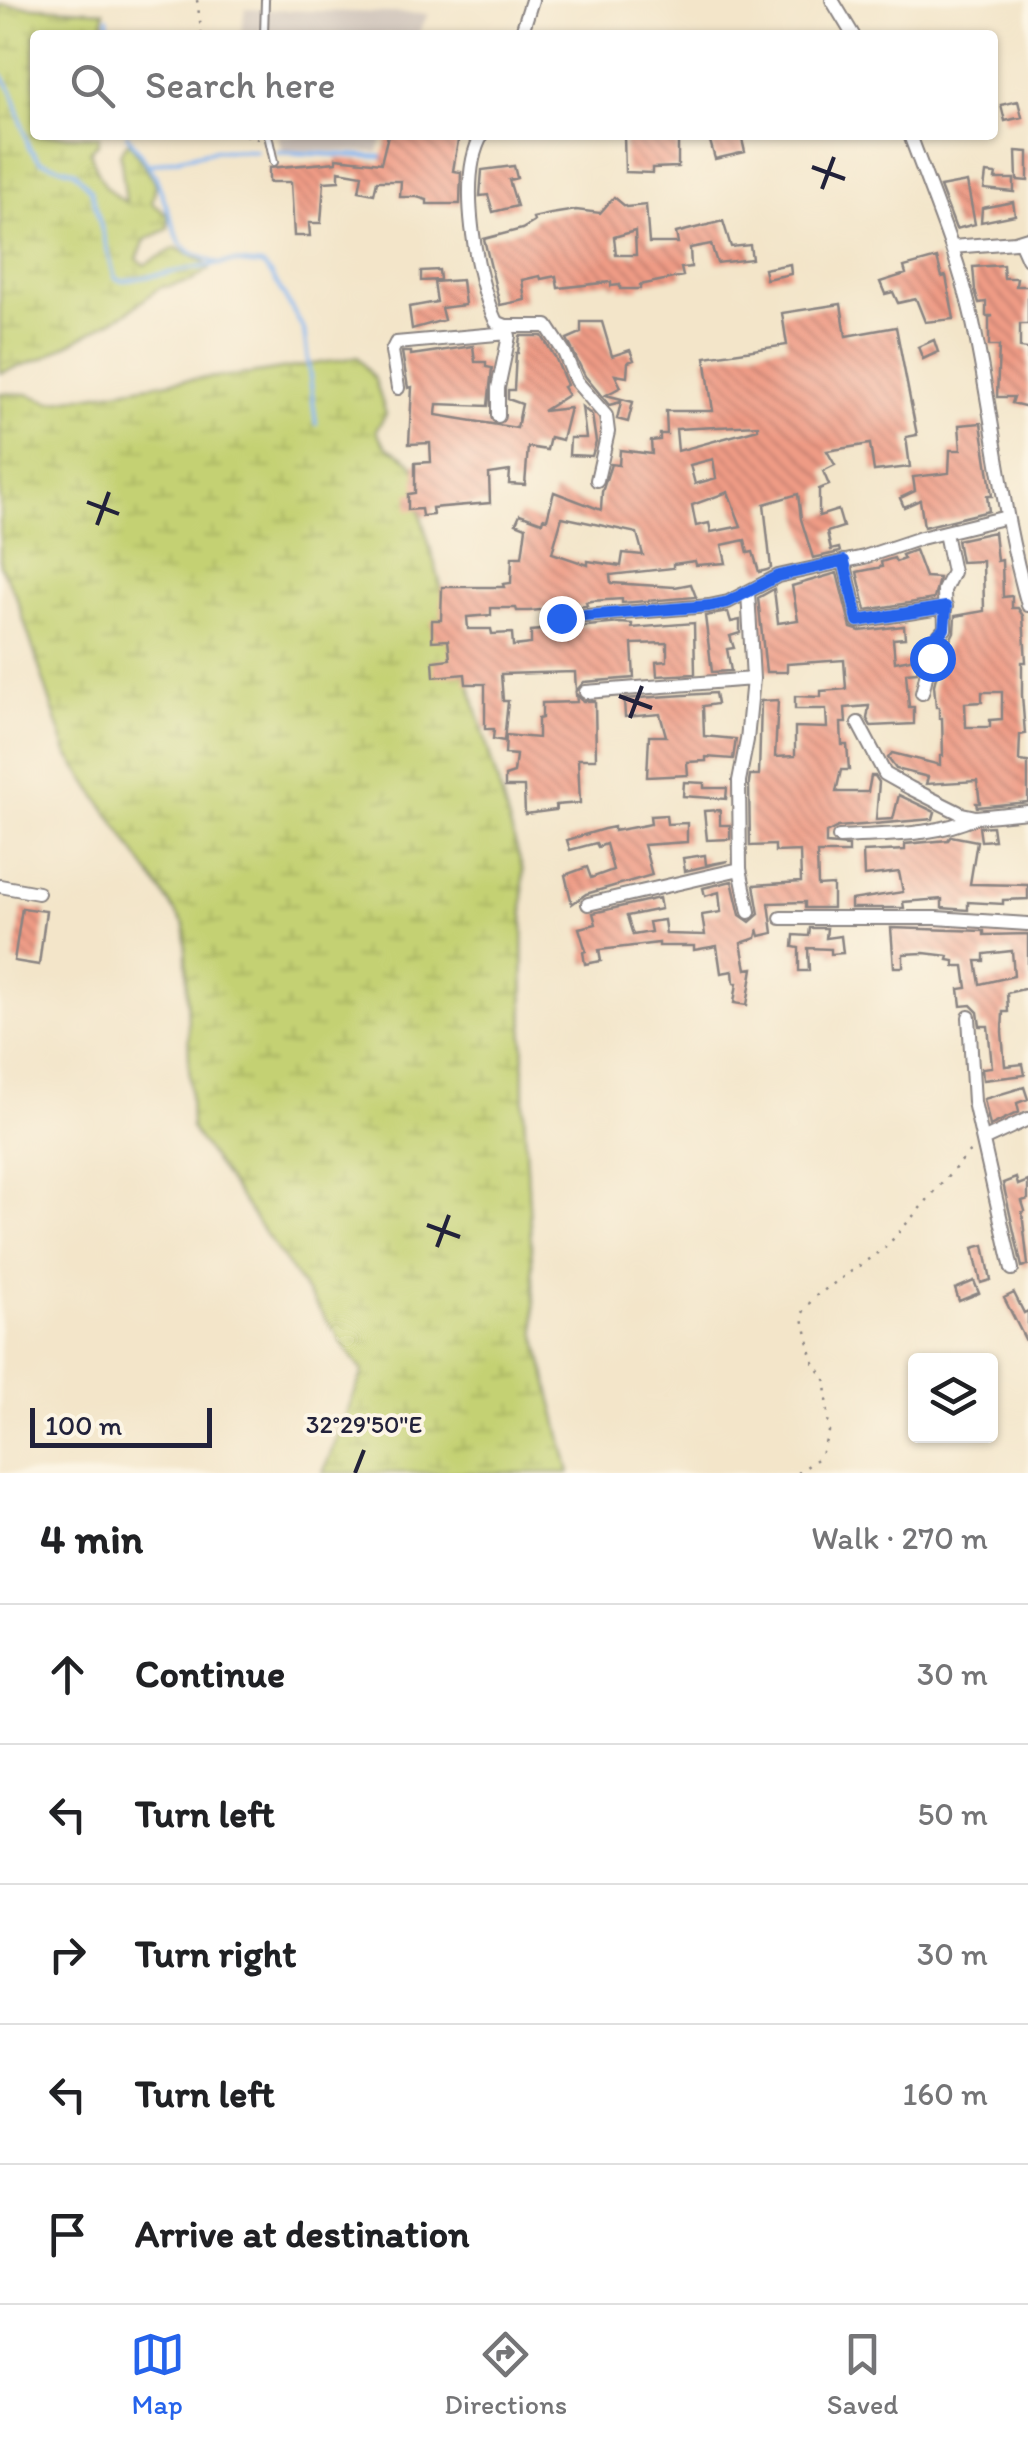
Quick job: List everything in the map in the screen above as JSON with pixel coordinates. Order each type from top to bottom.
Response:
[{"type":"street","points":[[523,30],[532,0]]},
{"type":"street","points":[[832,0],[850,30]]},
{"type":"street","points":[[479,140],[473,150],[469,181],[476,241],[489,307],[496,322],[507,329]]},
{"type":"street","points":[[912,140],[952,246],[972,317],[1007,517],[1028,605]]},
{"type":"street","points":[[952,246],[1024,239],[1028,259]]},
{"type":"street","points":[[398,388],[392,351],[396,343],[546,326],[564,352],[576,380],[606,416],[608,432],[597,480]]},
{"type":"street","points":[[498,416],[507,329]]},
{"type":"street","points":[[561,618],[709,606],[778,576],[1007,517]]},
{"type":"street","points":[[922,693],[934,642],[944,629],[944,590],[953,572],[945,533]]},
{"type":"street","points":[[844,561],[858,621],[946,607]]},
{"type":"street","points":[[748,592],[753,678],[748,740],[739,780],[740,869],[749,912]]},
{"type":"street","points":[[586,692],[753,678]]},
{"type":"street","points":[[858,723],[885,774],[962,814],[976,817],[1028,812]]},
{"type":"street","points":[[839,837],[934,832],[976,817]]},
{"type":"street","points":[[588,904],[740,869]]},
{"type":"street","points":[[0,886],[38,893]]},
{"type":"street","points":[[781,918],[936,918],[1028,924]]},
{"type":"street","points":[[970,1017],[974,1102],[1012,1269]]},
{"type":"street","points":[[985,1139],[1028,1119]]},
{"type":"lane","points":[[264,0],[264,30]]},
{"type":"lane","points":[[269,140],[274,162]]},
{"type":"path","points":[[196,0],[201,30]]},
{"type":"path","points":[[798,1473],[820,1456],[829,1432],[826,1381],[813,1361],[802,1314],[814,1298],[886,1247],[912,1221],[964,1155],[985,1139]]},
{"type":"shaded area","points":[[245,9],[428,14],[420,30],[242,30]]},
{"type":"shaded area","points":[[279,140],[382,140],[378,152],[283,150]]},
{"type":"green space","points":[[0,5],[104,11],[103,30],[30,30],[30,140],[98,140],[90,151],[95,167],[107,187],[126,202],[120,153],[129,141],[156,184],[152,203],[168,215],[168,229],[145,240],[137,259],[144,265],[176,248],[203,261],[209,269],[192,281],[159,288],[129,311],[44,358],[0,373]]},
{"type":"green space","points":[[358,357],[375,380],[386,414],[376,430],[380,438],[410,462],[416,472],[419,509],[523,871],[524,1110],[536,1335],[570,1473],[323,1473],[363,1372],[191,1128],[185,926],[67,753],[16,596],[0,565],[0,393],[27,394],[51,402]]},
{"type":"building","points":[[1018,101],[1022,117],[1005,121],[1001,105]]},
{"type":"building","points":[[387,140],[458,140],[453,171],[461,172],[460,204],[427,204],[427,200],[417,197],[400,197],[401,181],[377,181],[374,194],[359,191],[362,175],[339,171],[339,181],[324,182],[321,223],[309,223],[310,236],[294,236],[291,182],[269,182],[269,168],[336,162],[336,158],[381,163]]},
{"type":"building","points":[[624,140],[678,140],[678,167],[652,168],[652,173],[625,172]]},
{"type":"building","points":[[742,140],[745,152],[715,159],[710,141]]},
{"type":"building","points":[[1016,151],[1028,152],[1028,181],[1017,180]]},
{"type":"building","points":[[514,166],[517,178],[509,180],[517,206],[493,212],[488,195],[480,196],[482,170]]},
{"type":"building","points":[[986,173],[996,174],[995,179],[1014,179],[1014,192],[984,189]]},
{"type":"building","points":[[967,182],[975,224],[956,229],[940,187]]},
{"type":"building","points":[[614,197],[626,207],[646,205],[649,243],[678,243],[676,233],[723,221],[731,247],[750,245],[752,259],[717,263],[711,244],[690,248],[691,267],[681,268],[683,276],[640,285],[640,289],[620,289],[620,285],[611,286],[611,282],[558,288],[556,276],[540,276],[522,280],[525,300],[500,305],[484,239],[522,229],[534,222],[533,218],[576,210],[600,213]],"holes":[[[635,231],[636,255],[616,255],[614,237]]]},
{"type":"building","points":[[1013,202],[1015,215],[981,222],[982,208]]},
{"type":"building","points":[[937,258],[942,277],[946,276],[954,319],[925,322],[916,299],[898,303],[893,292],[885,294],[880,282],[906,274],[904,267]]},
{"type":"building","points":[[790,264],[791,274],[766,279],[764,269]]},
{"type":"building","points":[[1003,265],[1004,278],[1017,278],[1016,286],[1028,286],[1028,324],[1020,324],[1020,348],[1028,349],[1028,407],[1012,403],[1014,397],[997,397],[999,346],[989,346],[989,317],[993,316],[986,316],[986,302],[979,303],[975,290],[973,267]]},
{"type":"building","points":[[439,270],[440,280],[421,281],[421,271]]},
{"type":"building","points":[[462,280],[465,305],[441,308],[444,320],[412,329],[409,307],[437,302],[434,282]]},
{"type":"building","points":[[841,304],[846,336],[896,327],[917,435],[906,437],[910,467],[874,471],[870,444],[827,451],[835,465],[823,471],[829,485],[819,489],[819,516],[838,510],[843,527],[827,532],[831,550],[839,548],[840,552],[813,558],[798,494],[764,504],[771,568],[767,570],[759,572],[745,540],[722,545],[726,563],[696,565],[695,561],[673,564],[673,568],[610,575],[611,583],[675,587],[691,584],[696,597],[622,603],[622,599],[591,601],[586,602],[587,606],[529,611],[491,608],[491,615],[467,617],[468,629],[512,633],[513,646],[531,644],[531,631],[621,623],[632,624],[632,628],[694,623],[695,674],[657,676],[656,662],[667,661],[667,643],[632,644],[634,678],[584,682],[576,691],[575,672],[501,674],[503,701],[508,701],[504,741],[493,739],[494,729],[485,729],[485,684],[466,684],[465,674],[434,677],[433,661],[450,659],[448,640],[432,641],[432,620],[441,620],[442,587],[504,587],[503,584],[511,583],[512,557],[522,557],[526,527],[516,523],[520,514],[542,522],[547,519],[554,492],[601,510],[602,492],[611,464],[619,465],[620,450],[652,454],[651,441],[667,434],[666,411],[713,411],[705,357],[787,345],[782,313]],"holes":[[[758,425],[758,429],[678,451],[676,429]],[[713,459],[716,478],[695,484],[690,465]],[[728,492],[741,526],[711,532],[709,523],[696,526],[692,505]],[[562,517],[637,533],[643,555],[623,553],[621,566],[588,561],[588,565],[552,553]]]},
{"type":"building","points":[[581,322],[602,322],[612,356],[630,350],[634,360],[628,362],[627,377],[615,375],[621,387],[606,395],[633,402],[628,422],[617,419],[621,402],[609,405],[585,376],[567,339],[581,333]]},
{"type":"building","points":[[520,336],[542,336],[567,385],[563,387],[568,395],[543,411],[570,408],[562,440],[550,437],[547,450],[528,447],[525,485],[509,484],[510,471],[489,474],[490,503],[432,508],[433,515],[422,516],[421,509],[408,510],[408,494],[415,493],[415,463],[431,462],[430,443],[409,444],[412,387],[408,388],[402,352],[411,355],[473,346],[475,362],[486,362],[486,367],[492,368],[488,406],[437,404],[436,415],[517,428],[522,404],[508,399],[508,390],[514,390]]},
{"type":"building","points":[[934,340],[938,352],[923,359],[918,347]]},
{"type":"building","points":[[582,407],[592,415],[596,442],[592,456],[569,455],[570,438],[586,438]]},
{"type":"building","points":[[981,423],[992,496],[987,496],[989,511],[924,527],[920,500],[904,507],[900,498],[915,491],[913,477],[949,473],[950,450],[961,450],[959,425]]},
{"type":"building","points":[[994,532],[997,561],[1002,560],[1003,597],[1012,596],[1012,608],[1018,608],[1023,616],[1025,734],[1020,735],[1019,761],[1028,762],[1028,802],[977,807],[977,781],[926,784],[928,777],[896,769],[888,758],[892,753],[940,765],[943,756],[942,718],[936,707],[934,685],[940,661],[954,632],[955,616],[984,611],[983,561],[961,562],[957,540]],"holes":[[[982,692],[1002,692],[1002,719],[990,720],[990,727],[966,727],[965,703],[982,702]]]},
{"type":"building","points":[[915,550],[925,577],[939,578],[934,599],[866,610],[857,572],[882,567],[881,562],[894,558],[896,562],[904,559],[902,555]]},
{"type":"building","points":[[837,573],[851,628],[860,631],[904,626],[905,638],[893,639],[895,662],[920,657],[917,672],[906,673],[914,724],[871,726],[867,719],[869,706],[845,708],[842,745],[847,745],[849,770],[841,770],[836,792],[868,792],[871,776],[875,776],[879,782],[876,820],[893,819],[899,795],[935,812],[933,819],[838,827],[826,833],[826,844],[849,846],[849,853],[817,853],[818,886],[833,885],[833,908],[805,908],[805,902],[769,903],[773,933],[760,936],[758,929],[756,938],[741,943],[746,969],[753,968],[747,1005],[734,1003],[737,983],[733,971],[721,973],[717,946],[694,950],[694,946],[659,943],[599,950],[601,961],[585,964],[586,951],[579,928],[596,924],[593,913],[659,898],[661,909],[627,916],[633,935],[651,932],[649,922],[664,920],[666,934],[705,935],[702,915],[721,912],[719,892],[705,896],[703,888],[732,881],[740,915],[750,922],[759,914],[754,885],[801,882],[800,851],[775,852],[775,845],[750,846],[749,782],[750,775],[759,775],[761,701],[778,700],[775,757],[795,756],[795,727],[827,728],[826,709],[795,709],[795,696],[821,697],[821,691],[846,689],[844,660],[787,664],[787,672],[766,672],[758,598],[774,589],[778,623],[798,620],[792,586]]},
{"type":"building","points":[[728,612],[731,622],[740,620],[740,633],[730,636],[734,648],[727,649],[731,671],[712,672],[705,616]]},
{"type":"building","points":[[715,693],[717,704],[703,706],[704,736],[736,739],[733,759],[706,757],[706,761],[687,762],[688,775],[647,777],[649,736],[666,736],[660,714],[625,717],[624,699]]},
{"type":"building","points":[[576,694],[583,701],[595,701],[596,759],[578,759],[580,803],[525,814],[524,787],[505,787],[505,776],[514,773],[516,755],[505,754],[506,735],[538,738],[542,703],[577,702]]},
{"type":"building","points":[[684,782],[704,783],[704,788],[727,788],[726,799],[683,796]]},
{"type":"building","points":[[720,810],[720,825],[730,825],[730,839],[707,840],[704,811]]},
{"type":"building","points":[[666,815],[667,824],[687,823],[687,842],[644,845],[652,875],[586,894],[572,904],[565,875],[587,867],[591,878],[613,870],[606,844],[570,850],[567,840],[614,827],[614,831],[651,824],[650,816]]},
{"type":"building","points":[[992,826],[994,840],[981,841],[979,827]]},
{"type":"building","points":[[951,836],[977,841],[970,884],[1028,885],[1028,899],[1003,900],[1003,904],[968,902],[968,910],[942,908],[942,899],[903,902],[904,908],[851,908],[851,900],[903,892],[899,872],[864,876],[863,852],[905,850],[905,844],[948,840]]},
{"type":"building","points":[[705,855],[706,865],[728,861],[685,871],[683,858]]},
{"type":"building","points":[[22,908],[46,911],[39,965],[14,961]]},
{"type":"building","points":[[810,928],[827,928],[826,938],[841,936],[843,953],[808,948],[809,971],[799,971],[799,948],[793,947],[794,935],[809,936]]},
{"type":"building","points":[[891,928],[1028,934],[1028,988],[1007,993],[1008,1012],[1003,1012],[1002,1032],[1005,1066],[1023,1064],[1025,1075],[983,1080],[982,1068],[992,1067],[988,1026],[980,1026],[978,1012],[971,1005],[961,1006],[959,989],[967,988],[964,966],[954,966],[949,956],[924,953],[903,954],[903,967],[894,967]],"holes":[[[1012,951],[1014,976],[980,984],[976,961],[984,961],[984,954]]]},
{"type":"building","points":[[1024,1087],[1028,1099],[1017,1103],[1019,1112],[990,1126],[984,1099]]},
{"type":"building","points":[[1016,1178],[1018,1185],[1028,1181],[1028,1199],[1022,1201],[1022,1212],[1028,1265],[1022,1267],[1003,1183]]},
{"type":"building","points":[[984,1245],[991,1280],[981,1283],[973,1248]]},
{"type":"building","points":[[974,1281],[979,1293],[959,1301],[955,1289]]},
{"type":"building","points":[[1014,1293],[1024,1313],[1028,1311],[1028,1345],[1004,1298]]},
{"type":"waterway","points":[[108,18],[109,30]]},
{"type":"waterway","points":[[0,72],[13,93],[29,148],[40,161],[74,171],[91,190],[115,278],[122,281],[231,262],[262,265],[272,275],[304,330],[316,424]]},
{"type":"waterway","points":[[130,140],[155,175],[180,243],[190,252],[218,264]]},
{"type":"waterway","points":[[149,165],[216,150],[256,151]]},
{"type":"waterway","points":[[278,152],[385,157]]},
{"type":"route","points":[[561,618],[709,606],[728,602],[778,576],[844,561],[858,621],[946,607],[944,629],[934,642],[932,658]]}]
